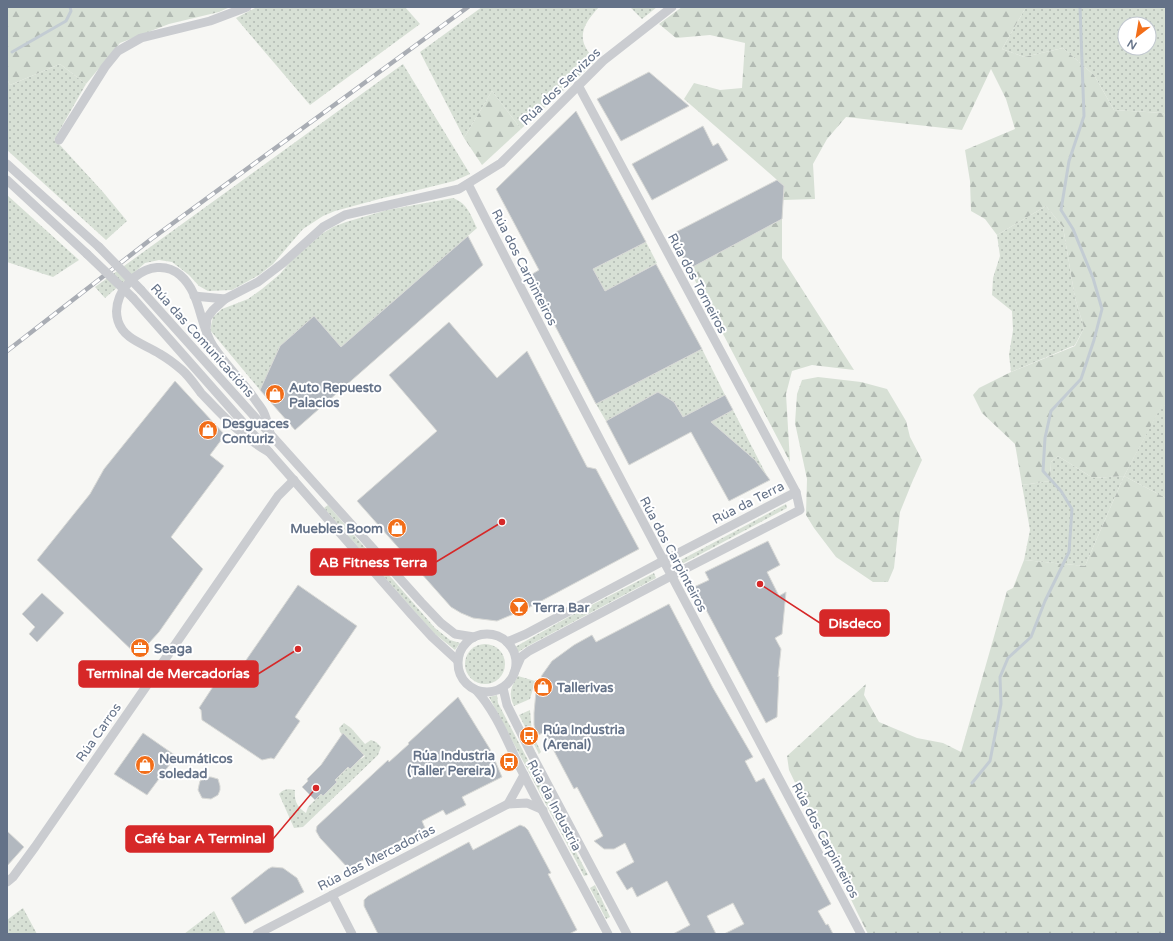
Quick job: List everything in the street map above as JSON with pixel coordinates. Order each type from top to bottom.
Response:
[{"type":"street","points":[[59,140],[105,68],[118,51],[141,38],[210,21],[247,7]]},
{"type":"street","name":"Rúa dos Servizos","points":[[225,299],[258,282],[283,263],[323,227],[346,215],[459,189],[501,163],[578,86],[618,49],[672,7]]},
{"type":"street","name":"Rúa dos Torneiros","points":[[578,86],[796,492]]},
{"type":"street","name":"Rúa das Comunicacións","points":[[7,164],[99,247],[141,290],[441,623],[455,634],[474,637],[485,634],[497,636],[507,642]]},
{"type":"street","name":"Rúa das Comunicacións","points":[[7,180],[132,298],[411,614],[432,637],[457,660]]},
{"type":"street","name":"Rúa dos Carpinteiros","points":[[468,184],[663,561],[861,934]]},
{"type":"street","points":[[269,452],[252,442],[234,427],[182,370],[160,354],[134,340],[123,331],[116,314],[118,298],[128,283],[142,272],[151,269],[166,268],[173,270],[189,284],[212,344],[221,358],[241,380],[264,412],[270,433]]},
{"type":"street","points":[[194,296],[225,299]]},
{"type":"street","points":[[206,329],[207,318],[225,299]]},
{"type":"street","name":"Rúa Carros","points":[[7,882],[13,877],[35,847],[278,496],[294,480]]},
{"type":"street","name":"Rúa da Terra","points":[[507,642],[526,634],[796,492],[800,510],[529,651],[521,657],[514,673]]},
{"type":"street","points":[[474,637],[466,643],[460,651],[457,660],[458,670],[462,679],[468,686],[485,692],[503,688],[514,673],[516,665],[515,656],[507,642]]},
{"type":"street","name":"Rúa da Industria","points":[[503,688],[508,705],[531,753],[627,934]]},
{"type":"street","name":"Rúa da Industria","points":[[476,690],[483,697],[497,722],[608,933]]},
{"type":"street","points":[[508,804],[524,775]]},
{"type":"street","name":"Rúa das Mercadorías","points":[[257,934],[508,804],[527,803],[543,810]]},
{"type":"street","points":[[582,886],[597,878]]},
{"type":"street","points":[[332,895],[352,934]]},
{"type":"street","points":[[608,933],[622,925]]},
{"type":"green space","points":[[7,7],[230,7],[219,12],[169,24],[120,43],[86,84],[60,64],[10,85],[7,79]]},
{"type":"green space","points":[[257,7],[405,7],[420,24],[310,105],[236,18]]},
{"type":"green space","points":[[482,7],[599,7],[588,20],[583,35],[586,48],[596,61],[521,129],[492,91],[464,138],[420,52]]},
{"type":"green space","points":[[630,7],[657,7],[642,19]]},
{"type":"green space","points":[[682,7],[1026,7],[1002,49],[1024,57],[1063,48],[1094,75],[1114,110],[1163,113],[1166,117],[1166,406],[1162,405],[1124,476],[1093,478],[1058,456],[1051,462],[1050,481],[1022,485],[1015,444],[982,413],[973,395],[979,388],[1011,372],[1075,346],[1084,328],[1075,298],[1063,227],[1046,206],[997,235],[985,219],[971,211],[970,181],[965,150],[1015,129],[1006,99],[991,69],[962,130],[846,117],[827,139],[813,164],[815,199],[783,200],[784,186],[684,99],[694,83],[720,90],[742,88],[745,43],[710,35],[676,38],[659,24]]},
{"type":"green space","points":[[1026,7],[1166,7],[1166,117],[1163,113],[1114,110],[1094,75],[1063,48],[1024,57],[1002,49]]},
{"type":"green space","points":[[60,64],[86,84],[54,140],[103,192],[127,221],[106,240],[7,150],[7,79],[10,85]]},
{"type":"green space","points":[[403,64],[470,174],[454,181],[383,198],[335,211],[323,216],[303,229],[273,264],[259,275],[232,290],[208,291],[199,286],[189,275],[172,262],[159,260],[145,263],[105,298],[95,287]]},
{"type":"green space","points":[[492,91],[521,129],[482,165],[464,138]]},
{"type":"green space","points":[[7,195],[79,260],[53,277],[7,262]]},
{"type":"green space","points":[[453,198],[465,206],[477,228],[341,347],[314,316],[280,346],[260,390],[210,330],[213,317],[222,309],[248,299],[262,289],[323,233],[333,227],[387,210]]},
{"type":"green space","points":[[1046,206],[1063,227],[1075,298],[1084,328],[1075,345],[1011,372],[1009,355],[1013,330],[1012,311],[992,295],[993,278],[1000,256],[997,235]]},
{"type":"green space","points":[[782,219],[782,258],[854,370],[812,365],[792,371],[786,394],[790,462],[689,269]]},
{"type":"green space","points":[[646,242],[657,263],[605,291],[593,269]]},
{"type":"green space","points":[[702,349],[725,395],[683,417],[674,402],[658,392],[606,421],[596,404]]},
{"type":"green space","points":[[818,377],[861,382],[887,389],[906,421],[910,437],[922,460],[900,512],[894,568],[888,582],[873,582],[836,557],[806,515],[807,479],[795,423],[797,394],[802,380]]},
{"type":"green space","points":[[1162,404],[1166,406],[1166,498],[1124,476]]},
{"type":"green space","points":[[733,410],[768,478],[755,460],[711,422]]},
{"type":"green space","points":[[1058,456],[1093,478],[1124,476],[1085,566],[1024,560],[1030,530],[1022,485],[1050,481],[1051,462]]},
{"type":"green space","points":[[1124,476],[1166,498],[1166,934],[868,934],[789,770],[787,756],[866,684],[864,695],[879,722],[917,738],[943,743],[961,752],[1007,591],[1013,588],[1024,560],[1085,566]]},
{"type":"green space","points":[[786,504],[787,508],[682,564],[679,561]]},
{"type":"green space","points":[[328,505],[435,628],[450,640],[460,643],[455,650],[435,634],[324,508]]},
{"type":"green space","points":[[654,573],[656,578],[517,653],[515,647],[572,615]]},
{"type":"green space","points":[[481,644],[489,644],[496,647],[502,653],[505,664],[502,675],[496,681],[489,684],[481,684],[474,681],[468,675],[465,668],[465,660],[468,653],[474,647]]},
{"type":"green space","points":[[518,676],[535,681],[530,699],[514,706],[511,698],[511,690]]},
{"type":"green space","points":[[497,695],[498,703],[588,875],[584,876],[489,697]]},
{"type":"green space","points":[[530,710],[532,733],[541,752],[539,754],[519,715]]},
{"type":"green space","points":[[344,723],[351,728],[365,744],[371,740],[376,742],[381,747],[378,755],[303,827],[294,828],[279,794],[287,789],[295,790],[297,803],[306,813],[308,807],[359,757],[361,759],[365,756],[340,732],[339,728]]},
{"type":"green space","points":[[595,885],[610,917],[606,919],[590,888]]},
{"type":"green space","points":[[23,908],[37,934],[7,934],[7,920]]},
{"type":"green space","points":[[214,911],[226,934],[184,934]]},
{"type":"building","points":[[649,72],[689,106],[621,141],[597,99]]},
{"type":"building","points":[[576,111],[646,242],[593,269],[605,291],[656,264],[702,349],[596,404],[529,276],[539,270],[496,189]]},
{"type":"building","points":[[703,126],[713,146],[718,143],[728,160],[652,200],[632,164]]},
{"type":"building","points":[[777,180],[784,186],[782,219],[689,269],[670,235]]},
{"type":"building","points":[[468,236],[483,265],[295,430],[260,390],[280,346],[314,316],[341,347]]},
{"type":"building","points":[[449,322],[497,378],[527,351],[587,467],[596,469],[639,549],[528,608],[497,621],[473,618],[451,607],[357,501],[437,431],[389,375]]},
{"type":"building","points":[[175,381],[225,435],[210,455],[224,466],[171,537],[203,569],[159,632],[148,644],[149,646],[139,657],[37,560],[90,494],[104,469]]},
{"type":"building","points":[[658,392],[674,402],[683,417],[725,395],[733,410],[711,422],[755,460],[770,480],[729,501],[691,432],[629,465],[606,421]]},
{"type":"building","points":[[768,541],[780,565],[767,572],[779,596],[786,592],[782,634],[775,638],[781,649],[778,677],[779,676],[777,717],[766,723],[694,587],[709,580],[705,572]]},
{"type":"building","points":[[298,585],[357,626],[295,717],[300,721],[274,759],[271,758],[262,760],[202,720],[201,710],[199,708],[222,673],[233,679]]},
{"type":"building","points":[[42,593],[64,613],[37,642],[29,634],[35,627],[22,614]]},
{"type":"building","points":[[669,604],[713,688],[753,757],[745,761],[756,782],[764,778],[831,904],[818,911],[826,925],[828,924],[833,934],[724,934],[744,924],[733,903],[707,916],[716,934],[673,934],[690,925],[667,881],[637,897],[632,887],[627,890],[616,872],[634,862],[625,843],[614,849],[604,849],[594,841],[603,836],[577,787],[574,789],[544,732],[537,736],[534,725],[536,691],[542,675],[552,661],[574,645],[592,635],[596,642]]},
{"type":"building","points":[[458,697],[490,749],[502,777],[462,797],[466,805],[446,815],[443,810],[422,821],[425,828],[348,868],[320,838],[316,831],[317,826],[388,760],[389,762],[409,744],[408,743]]},
{"type":"building","name":"Neumáticos soledad","points":[[143,733],[176,756],[147,795],[114,774]]},
{"type":"building","points":[[343,733],[364,755],[350,769],[348,767],[335,780],[337,782],[323,796],[321,794],[315,800],[302,787],[308,781],[307,779],[321,765]]},
{"type":"building","points":[[207,777],[218,779],[220,786],[218,795],[211,799],[202,798],[198,790],[200,781]]},
{"type":"building","points":[[520,825],[528,830],[551,873],[548,874],[577,930],[569,934],[378,934],[364,906],[364,900],[368,896],[469,842],[473,850]]},
{"type":"building","points":[[7,831],[24,847],[7,866]]},
{"type":"building","points":[[272,867],[283,868],[297,878],[304,892],[245,924],[231,898]]},
{"type":"waterway","points":[[12,52],[66,21],[71,11],[70,7]]},
{"type":"waterway","points":[[972,783],[990,761],[1001,704],[1000,677],[1008,658],[1031,637],[1045,601],[1069,552],[1072,509],[1061,491],[1043,471],[1045,438],[1051,411],[1081,379],[1094,340],[1102,309],[1093,278],[1073,229],[1061,210],[1069,161],[1084,116],[1080,7]]},
{"type":"railway","points":[[7,351],[150,240],[468,7]]},
{"type":"place","name":"Auto Repuesto Palacios","points":[[275,394]]},
{"type":"place","name":"Desguaces Conturiz","points":[[208,430]]},
{"type":"place","name":"AB Fitness Terra","points":[[502,522]]},
{"type":"place","name":"Muebles Boom","points":[[397,528]]},
{"type":"place","name":"Disdeco","points":[[760,584]]},
{"type":"place","name":"Terra Bar","points":[[519,607]]},
{"type":"place","name":"Seaga","points":[[140,648]]},
{"type":"place","name":"Terminal de Mercadorías","points":[[298,649]]},
{"type":"place","name":"Tallerivas","points":[[543,687]]},
{"type":"place","name":"Rúa Industria (Arenal)","points":[[529,736]]},
{"type":"place","name":"Rúa Industria (Taller Pereira)","points":[[509,762]]},
{"type":"place","name":"Neumáticos soledad","points":[[145,765]]},
{"type":"place","name":"Café bar A Terminal","points":[[316,788]]}]
